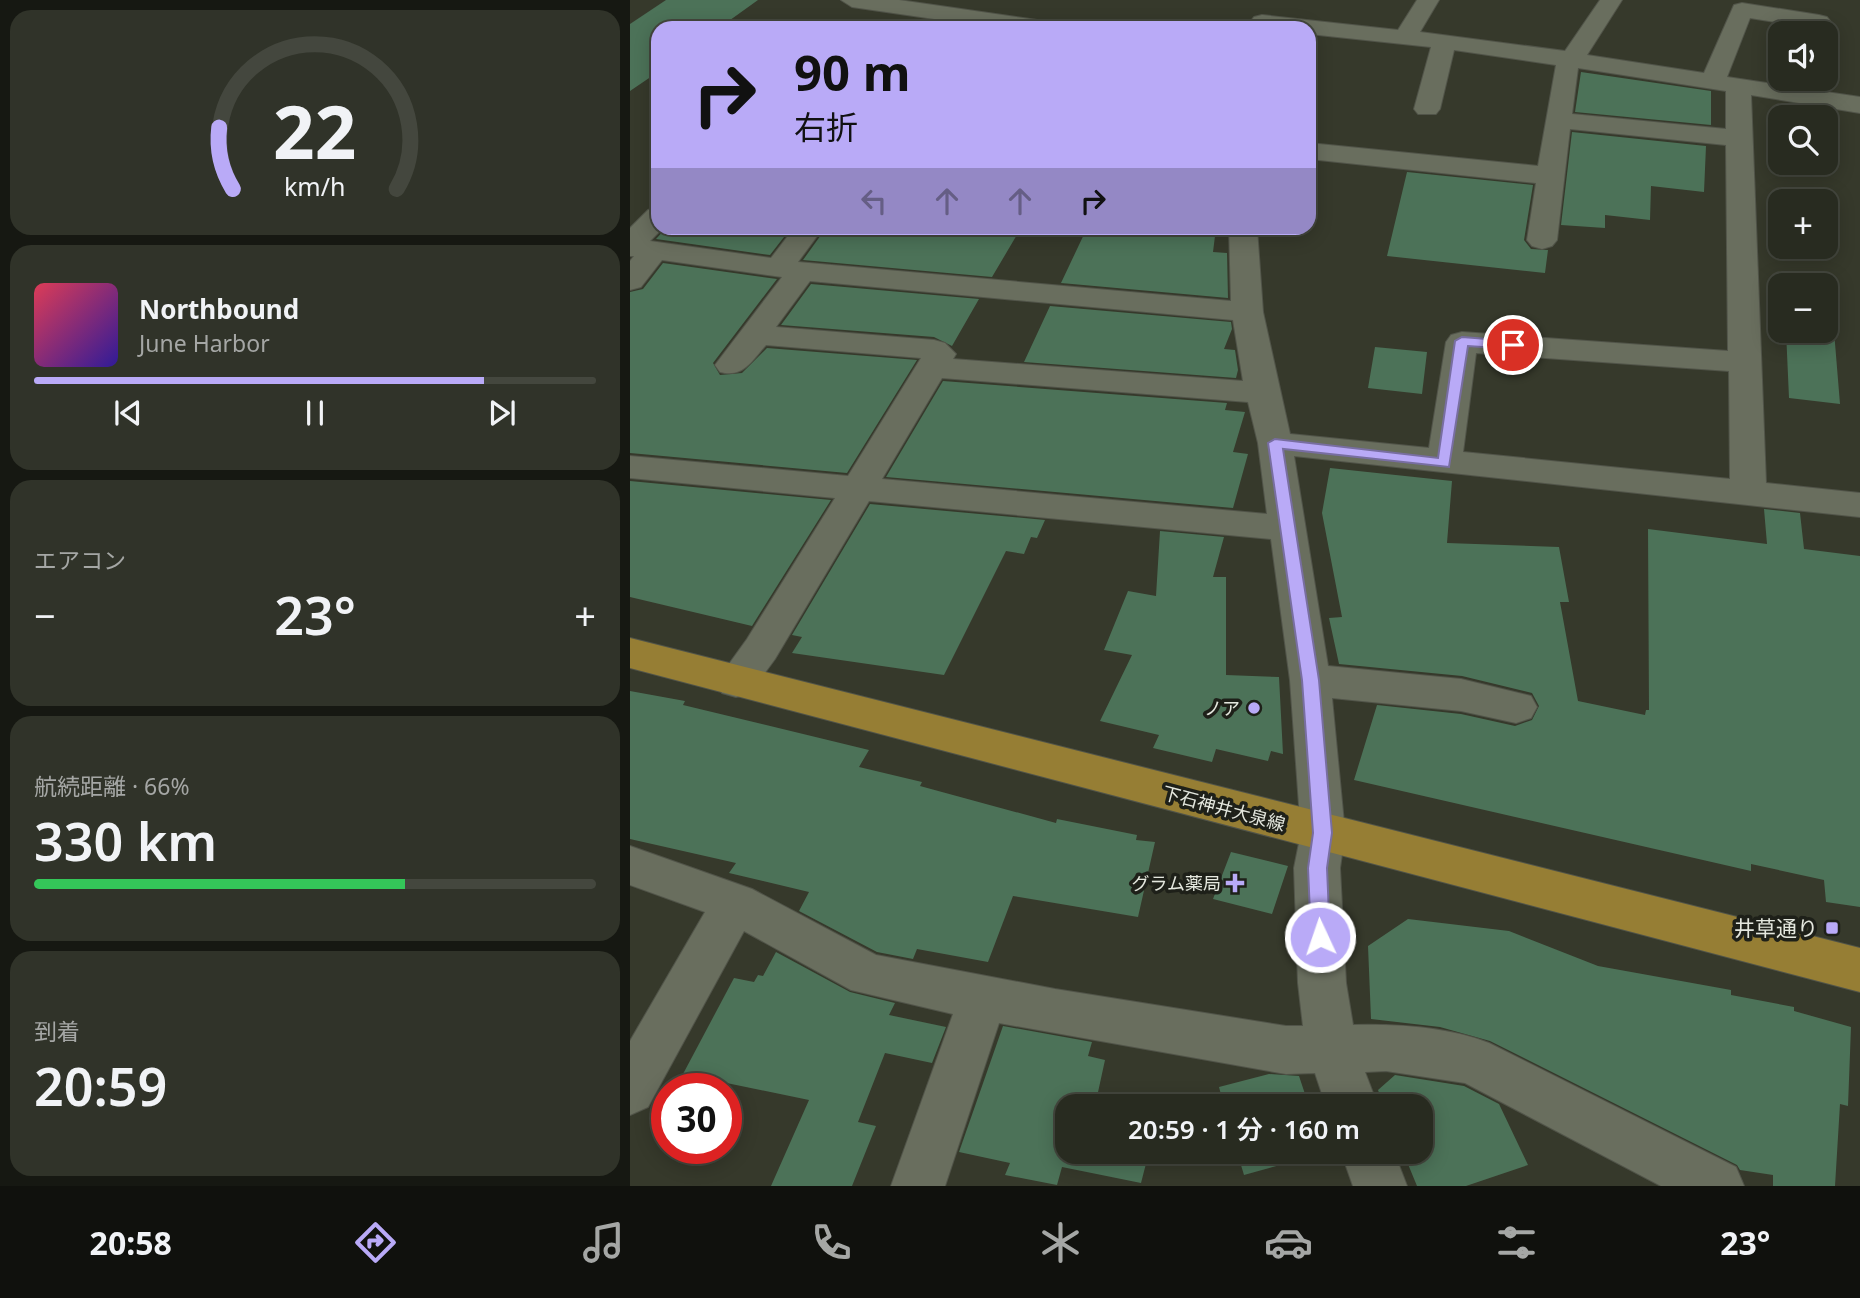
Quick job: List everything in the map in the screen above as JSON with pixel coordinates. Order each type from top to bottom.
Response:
[{"type":"main road","name":"下石神井大泉線","points":[[630,653],[1860,970]]},
{"type":"street","points":[[852,0],[931,5],[1010,21]]},
{"type":"street","points":[[1405,37],[1428,0]]},
{"type":"street","points":[[1542,240],[1565,69],[1611,0]]},
{"type":"street","points":[[912,21],[931,5]]},
{"type":"street","points":[[1748,494],[1740,138],[1726,83],[1742,10],[1813,21]]},
{"type":"street","points":[[1259,17],[1288,21]]},
{"type":"street","points":[[1316,25],[1571,59],[1860,105]]},
{"type":"street","points":[[1427,108],[1444,42]]},
{"type":"street","points":[[1558,120],[1740,138]]},
{"type":"street","points":[[1316,152],[1551,176]]},
{"type":"street","points":[[630,281],[638,248],[651,227]]},
{"type":"street","points":[[759,333],[757,330],[806,235]]},
{"type":"street","points":[[1243,235],[1247,312],[1275,443],[1310,680],[1323,833],[1317,868],[1322,983],[1331,1048],[1348,1094]]},
{"type":"street","points":[[638,248],[790,270],[1247,312]]},
{"type":"street","points":[[731,365],[759,333]]},
{"type":"street","points":[[736,682],[761,649],[940,355],[934,350],[759,333]]},
{"type":"street","points":[[1444,463],[1462,341],[1745,362]]},
{"type":"street","points":[[932,367],[1264,393]]},
{"type":"street","points":[[1275,443],[1860,505]]},
{"type":"street","points":[[630,467],[1286,528]]},
{"type":"street","points":[[1310,680],[1461,695],[1516,707]]},
{"type":"street","points":[[630,865],[735,903],[868,975],[983,998],[1286,1050],[1385,1048],[1471,1060],[1717,1186]]},
{"type":"street","points":[[630,1090],[735,903]]},
{"type":"street","points":[[918,1186],[983,998]]},
{"type":"street","points":[[1372,1164],[1380,1186]]},
{"type":"building","points":[[666,0],[758,0],[729,21],[651,21],[651,77],[630,91],[630,24]]},
{"type":"building","points":[[1581,72],[1711,91],[1711,125],[1575,112]]},
{"type":"building","points":[[1572,132],[1706,146],[1704,192],[1651,186],[1650,220],[1605,215],[1605,228],[1561,225]]},
{"type":"building","points":[[1407,172],[1533,185],[1524,240],[1531,249],[1548,250],[1545,273],[1387,256]]},
{"type":"building","points":[[660,235],[786,235],[770,255],[656,239]]},
{"type":"building","points":[[821,235],[1017,235],[992,277],[803,260]]},
{"type":"building","points":[[1084,235],[1215,235],[1213,252],[1227,253],[1228,298],[1061,283]]},
{"type":"building","points":[[663,263],[777,279],[713,363],[720,375],[742,373],[767,348],[917,360],[847,473],[630,453],[630,292],[643,289]]},
{"type":"building","points":[[811,284],[979,299],[952,346],[934,337],[781,325]]},
{"type":"building","points":[[1050,306],[1231,322],[1232,329],[1224,349],[1235,350],[1238,370],[1236,378],[1024,362]]},
{"type":"building","points":[[1787,343],[1835,343],[1840,404],[1789,398]]},
{"type":"building","points":[[1375,347],[1427,352],[1422,394],[1368,388]]},
{"type":"building","points":[[943,381],[1227,403],[1225,410],[1245,412],[1233,452],[1248,454],[1233,508],[886,477]]},
{"type":"building","points":[[1330,468],[1452,481],[1447,543],[1559,547],[1569,602],[1560,602],[1578,701],[1645,715],[1646,710],[1649,710],[1648,529],[1767,544],[1764,509],[1800,513],[1804,549],[1860,556],[1860,907],[1826,902],[1824,880],[1751,864],[1751,871],[1354,780],[1377,705],[1461,714],[1515,726],[1532,720],[1539,706],[1532,693],[1462,676],[1339,664],[1329,618],[1342,617],[1322,513]]},
{"type":"building","points":[[630,481],[831,500],[752,626],[630,597]]},
{"type":"building","points":[[870,504],[1045,520],[1037,538],[1031,537],[1024,554],[1006,551],[944,675],[792,653],[802,637],[792,635]]},
{"type":"building","points":[[1160,531],[1224,537],[1213,577],[1226,577],[1226,675],[1279,677],[1283,754],[1271,751],[1268,761],[1216,749],[1212,762],[1153,748],[1159,735],[1100,721],[1132,655],[1104,650],[1128,591],[1156,596]]},
{"type":"building","points":[[630,691],[685,701],[683,705],[869,750],[859,767],[922,782],[920,786],[1056,823],[1057,819],[1137,835],[1136,840],[1155,842],[1138,917],[1013,896],[988,962],[917,949],[913,959],[877,952],[799,911],[809,892],[729,873],[736,863],[630,839]]},
{"type":"building","points":[[1231,852],[1288,866],[1272,914],[1213,899]]},
{"type":"building","points":[[1408,919],[1509,931],[1598,966],[1731,990],[1731,995],[1794,1007],[1794,1011],[1851,1027],[1848,1106],[1840,1104],[1835,1186],[1773,1186],[1773,1175],[1740,1170],[1737,1165],[1490,1041],[1440,1027],[1371,1019],[1368,946]]},
{"type":"building","points":[[776,952],[850,992],[895,1003],[889,1015],[946,1027],[932,1063],[885,1053],[858,1122],[876,1126],[852,1186],[771,1186],[809,1100],[742,1086],[742,1073],[684,1073],[734,978],[754,982],[758,975],[763,976]]},
{"type":"building","points":[[1003,1026],[1092,1042],[1088,1056],[1105,1060],[1098,1094],[1055,1094],[1055,1164],[1146,1164],[1141,1183],[1062,1167],[1057,1185],[1005,1175],[1010,1163],[959,1152]]},
{"type":"building","points":[[1269,1074],[1299,1076],[1305,1094],[1221,1094],[1219,1087]]},
{"type":"building","points":[[1395,1075],[1464,1086],[1499,1104],[1528,1165],[1466,1186],[1417,1186],[1408,1164],[1433,1164],[1433,1094],[1380,1094],[1378,1090]]},
{"type":"building","points":[[1241,1164],[1284,1164],[1244,1175]]},
{"type":"place","name":"ノア","points":[[1254,708]]},
{"type":"place","name":"グラム薬局","points":[[1235,883]]},
{"type":"place","name":"井草通り","points":[[1832,928]]},
{"type":"route","points":[[1320,937],[1317,868],[1323,833],[1310,680],[1275,443],[1444,463],[1462,341],[1513,345]]}]
